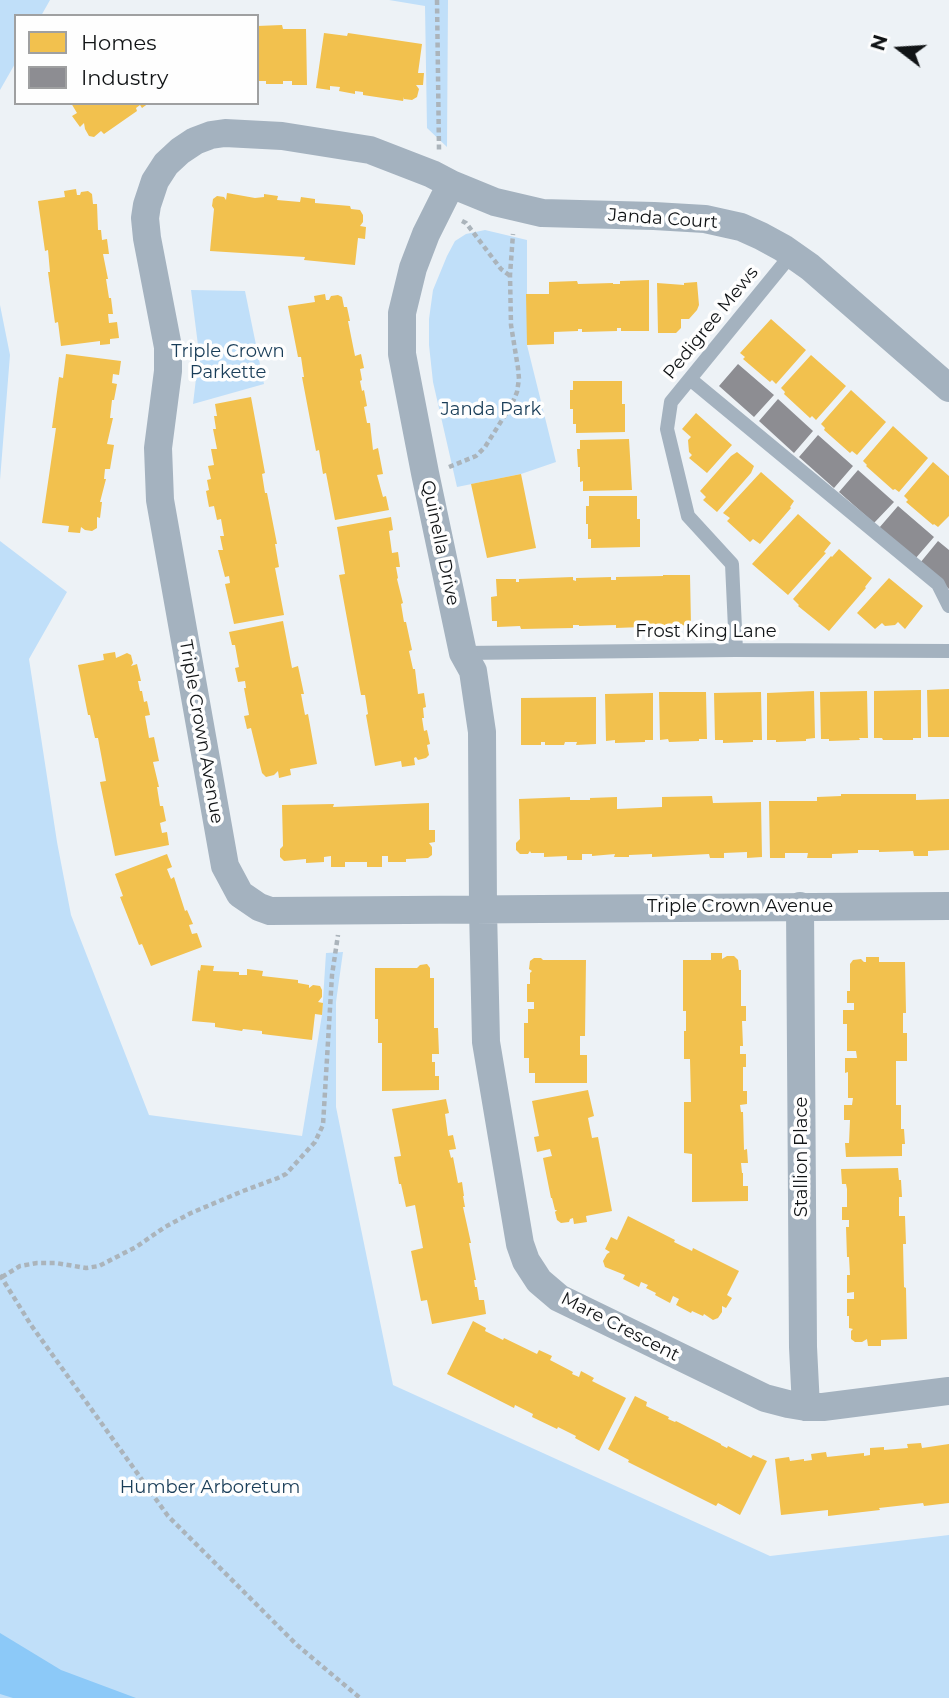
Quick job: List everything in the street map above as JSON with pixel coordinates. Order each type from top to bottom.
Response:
[{"type":"street","name":"Triple Crown Avenue","points":[[441,188],[370,150],[282,135],[225,133],[195,141],[180,151],[166,164],[155,181],[147,205],[146,238],[168,347],[168,371],[158,448],[160,500],[225,866],[240,894],[270,911],[949,905]]},
{"type":"street","name":"Janda Court","points":[[441,188],[542,214],[705,219],[741,227],[783,248],[810,267],[949,388]]},
{"type":"street","name":"Quinella Drive","points":[[441,188],[407,289],[402,313],[402,355],[463,653],[473,671],[482,733],[483,909]]},
{"type":"street","name":"Stallion Place","points":[[800,906],[803,1333],[806,1407]]},
{"type":"street","name":"Mare Crescent","points":[[483,909],[486,1042],[520,1244],[526,1261],[539,1281],[559,1298],[765,1398],[806,1407],[823,1407],[949,1391]]},
{"type":"lane","name":"Pedigree Mews","points":[[736,650],[732,564],[688,516],[667,429],[671,402],[791,255]]},
{"type":"lane","points":[[691,379],[938,584],[949,606]]},
{"type":"lane","name":"Frost King Lane","points":[[463,653],[949,651]]},
{"type":"path","points":[[437,0],[441,188],[501,269],[510,275]]},
{"type":"path","points":[[425,473],[476,456],[485,447],[517,392],[517,355],[511,325],[513,234],[508,206]]},
{"type":"path","points":[[338,910],[323,1125],[315,1142],[298,1161],[286,1174],[191,1213],[99,1266],[86,1268],[37,1263],[20,1266],[1,1276],[32,1325],[168,1516],[297,1645],[360,1698]]},
{"type":"green space","points":[[0,0],[50,0],[42,14],[14,14],[14,66],[0,90]]},
{"type":"green space","points":[[389,0],[448,0],[447,147],[427,128],[425,6]]},
{"type":"green space","name":"Janda Park","points":[[485,230],[527,240],[527,345],[556,462],[521,474],[457,487],[433,382],[429,319],[433,290],[455,241],[466,234]]},
{"type":"green space","name":"Triple Crown Parkette","points":[[191,290],[245,291],[264,384],[193,404],[199,353]]},
{"type":"green space","points":[[0,305],[10,355],[0,480]]},
{"type":"green space","name":"Humber Arboretum","points":[[0,541],[67,592],[29,659],[57,842],[71,915],[149,1115],[302,1136],[322,1015],[326,953],[343,952],[336,1002],[336,1107],[393,1385],[770,1556],[949,1535],[949,1698],[0,1698]]},
{"type":"water","points":[[0,1633],[61,1670],[136,1698],[13,1698],[0,1694]]},
{"type":"building: Homes","points":[[282,25],[283,29],[306,29],[307,85],[292,85],[292,81],[266,84],[266,81],[259,81],[259,26]]},
{"type":"building: Homes","points":[[324,33],[347,36],[348,33],[422,44],[418,73],[424,73],[423,85],[416,85],[419,89],[417,97],[412,100],[404,97],[403,101],[363,95],[363,92],[355,91],[355,94],[339,91],[340,87],[330,86],[330,90],[316,88]]},
{"type":"building: Homes","points":[[72,105],[140,105],[136,108],[137,111],[104,134],[101,131],[94,137],[89,136],[84,123],[80,127],[72,116],[77,113]]},
{"type":"building: Homes","points":[[76,189],[77,195],[88,191],[92,194],[93,204],[97,204],[98,230],[101,230],[102,240],[107,239],[109,254],[103,254],[113,314],[108,314],[109,323],[117,322],[119,338],[110,339],[110,344],[100,345],[100,341],[61,346],[58,322],[55,323],[48,250],[45,251],[38,201],[65,197],[64,191]]},
{"type":"building: Homes","points":[[227,193],[255,198],[264,197],[264,194],[278,196],[277,200],[300,202],[301,197],[315,199],[315,203],[350,206],[351,209],[360,210],[363,222],[360,226],[366,227],[365,239],[358,238],[355,265],[304,260],[305,257],[210,251],[213,199],[217,196],[226,200]]},
{"type":"building: Homes","points":[[649,280],[649,331],[621,331],[621,328],[617,328],[617,331],[582,332],[582,329],[578,329],[554,332],[554,344],[527,345],[526,294],[549,294],[549,282],[620,284],[620,281]]},
{"type":"building: Homes","points":[[697,282],[697,310],[689,319],[681,319],[681,328],[676,333],[658,333],[657,283],[684,285]]},
{"type":"building: Homes","points":[[325,294],[326,300],[331,296],[342,297],[344,307],[347,307],[355,356],[361,354],[364,368],[360,369],[360,381],[367,406],[364,407],[367,423],[370,423],[373,450],[378,448],[383,474],[377,475],[389,510],[335,520],[326,473],[323,474],[319,450],[316,451],[302,377],[301,357],[298,357],[288,306],[315,302],[314,296]]},
{"type":"building: Homes","points":[[771,319],[806,350],[776,384],[743,359],[745,357],[740,353]]},
{"type":"building: Homes","points":[[66,354],[121,361],[119,375],[113,374],[112,383],[117,384],[112,400],[110,418],[113,418],[107,444],[114,445],[110,469],[105,469],[100,518],[97,517],[97,528],[92,531],[81,527],[80,533],[68,532],[69,526],[42,523],[56,428],[52,428],[59,377],[63,378]]},
{"type":"building: Homes","points":[[811,355],[846,386],[816,420],[812,416],[810,418],[781,388]]},
{"type":"building: Homes","points":[[573,381],[622,381],[625,432],[576,433],[573,409],[570,409]]},
{"type":"building: Homes","points":[[851,390],[886,422],[857,455],[852,451],[850,453],[824,430],[821,424]]},
{"type":"building: Homes","points":[[251,397],[265,473],[262,474],[265,493],[277,544],[279,567],[275,568],[284,615],[234,624],[225,584],[230,583],[229,576],[225,577],[218,550],[223,550],[221,519],[217,520],[214,506],[209,507],[206,491],[209,490],[207,480],[211,479],[208,466],[214,465],[211,449],[217,449],[213,429],[216,429],[215,404]]},
{"type":"building: Homes","points":[[696,413],[732,445],[707,473],[689,458],[692,455],[689,452],[688,440],[691,437],[682,429]]},
{"type":"building: Homes","points":[[893,426],[928,458],[899,492],[893,490],[863,461]]},
{"type":"building: Homes","points":[[629,439],[632,490],[583,491],[578,467],[577,449],[580,449],[580,440]]},
{"type":"building: Homes","points":[[737,452],[754,466],[717,512],[703,500],[706,497],[700,491]]},
{"type":"building: Homes","points":[[933,462],[949,476],[949,516],[938,527],[906,502],[908,500],[904,496]]},
{"type":"building: Homes","points":[[761,472],[794,501],[760,544],[753,539],[750,542],[727,521],[730,518],[723,513]]},
{"type":"building: Homes","points":[[521,474],[536,548],[487,558],[471,484]]},
{"type":"building: Homes","points":[[589,496],[637,496],[640,547],[591,548],[586,524]]},
{"type":"building: Homes","points":[[798,514],[831,543],[824,552],[826,553],[788,595],[752,564]]},
{"type":"building: Homes","points":[[391,517],[393,530],[389,531],[392,553],[398,552],[400,567],[396,567],[397,579],[404,622],[412,650],[409,651],[415,669],[418,694],[424,693],[426,707],[423,708],[422,718],[430,744],[427,745],[429,755],[426,758],[418,760],[416,757],[415,765],[402,767],[401,761],[375,766],[365,695],[361,695],[339,575],[345,574],[337,527]]},
{"type":"building: Homes","points":[[839,549],[872,578],[829,631],[793,599]]},
{"type":"building: Homes","points":[[690,575],[691,625],[616,628],[616,625],[573,625],[573,628],[521,629],[520,626],[497,627],[497,621],[492,621],[491,597],[497,596],[496,579],[516,579],[516,582],[519,582],[519,579],[573,577],[576,581],[576,578],[611,577],[611,580],[616,580],[616,577]]},
{"type":"building: Homes","points":[[889,578],[923,606],[905,629],[898,622],[885,626],[882,623],[875,629],[857,613]]},
{"type":"building: Homes","points":[[283,621],[292,668],[298,666],[305,715],[308,714],[317,764],[290,769],[291,775],[279,778],[278,771],[266,777],[262,773],[251,728],[247,729],[244,716],[249,715],[245,681],[238,682],[235,668],[239,667],[235,645],[232,645],[229,632]]},
{"type":"building: Homes","points":[[115,652],[116,658],[127,653],[131,655],[131,666],[137,664],[140,691],[144,702],[147,701],[150,715],[145,716],[149,738],[154,737],[159,761],[153,762],[160,806],[163,806],[166,821],[160,823],[162,833],[167,832],[169,845],[115,856],[100,782],[106,781],[98,738],[95,738],[88,715],[78,665],[104,660],[103,654]]},
{"type":"building: Homes","points":[[949,689],[949,737],[928,737],[927,690]]},
{"type":"building: Homes","points":[[921,690],[921,738],[874,738],[874,691]]},
{"type":"building: Homes","points":[[814,691],[815,738],[806,741],[767,740],[767,693]]},
{"type":"building: Homes","points":[[867,691],[868,738],[829,741],[821,739],[820,692]]},
{"type":"building: Homes","points":[[659,692],[706,692],[707,739],[669,742],[668,739],[660,740]]},
{"type":"building: Homes","points":[[761,692],[762,740],[723,743],[723,740],[715,740],[714,693]]},
{"type":"building: Homes","points":[[653,693],[653,740],[615,743],[615,740],[606,741],[605,694]]},
{"type":"building: Homes","points":[[596,697],[596,744],[576,745],[577,742],[565,742],[564,745],[545,745],[545,742],[541,742],[541,745],[521,745],[521,698]]},
{"type":"building: Homes","points":[[841,794],[916,794],[916,800],[949,799],[949,850],[928,851],[928,856],[914,856],[913,851],[858,850],[858,853],[832,854],[832,858],[807,858],[808,853],[785,853],[785,858],[770,858],[769,801],[817,801],[817,797]]},
{"type":"building: Homes","points":[[712,796],[713,803],[761,802],[762,857],[747,858],[747,852],[724,853],[724,858],[710,858],[709,854],[614,857],[615,854],[582,854],[582,860],[567,860],[567,856],[544,857],[544,853],[530,851],[528,854],[520,854],[516,850],[516,843],[520,839],[519,799],[570,797],[570,800],[590,800],[617,797],[617,809],[662,807],[662,797]]},
{"type":"building: Homes","points":[[429,803],[429,830],[435,830],[435,842],[429,843],[432,855],[428,858],[388,862],[388,856],[382,856],[382,867],[367,867],[367,862],[345,862],[345,867],[331,867],[331,856],[324,857],[324,862],[306,863],[306,859],[284,861],[280,857],[280,849],[283,846],[282,805],[334,804],[333,807]]},
{"type":"building: Homes","points":[[167,854],[172,867],[167,869],[171,879],[174,877],[185,911],[187,910],[193,924],[189,925],[192,934],[197,933],[202,947],[151,966],[142,944],[139,945],[120,897],[123,896],[115,874]]},
{"type":"building: Homes","points":[[711,953],[722,953],[722,959],[734,956],[741,970],[741,1006],[746,1006],[746,1021],[742,1021],[743,1046],[740,1046],[740,1054],[746,1054],[743,1091],[747,1091],[747,1104],[740,1105],[743,1112],[744,1150],[747,1149],[748,1163],[741,1163],[743,1186],[748,1186],[748,1201],[692,1202],[692,1154],[684,1153],[684,1102],[691,1102],[690,1059],[684,1059],[686,1011],[683,1011],[683,960],[711,960]]},
{"type":"building: Homes","points":[[866,957],[879,957],[879,962],[905,962],[906,1013],[903,1013],[903,1033],[907,1033],[907,1061],[896,1061],[896,1105],[901,1105],[901,1129],[904,1129],[905,1144],[902,1144],[902,1156],[846,1157],[845,1143],[849,1143],[850,1120],[844,1120],[844,1105],[852,1105],[853,1098],[848,1098],[845,1058],[857,1058],[856,1051],[847,1051],[847,1024],[843,1024],[843,1010],[854,1010],[854,1003],[847,1003],[850,964],[853,960],[861,959],[866,962]]},
{"type":"building: Homes","points":[[534,958],[586,960],[585,1036],[580,1036],[580,1055],[587,1055],[587,1083],[535,1083],[535,1073],[529,1073],[529,1058],[524,1058],[524,1023],[528,1023],[528,1009],[534,1009],[534,1002],[527,1002],[527,984],[530,984],[532,971],[529,969],[530,961]]},
{"type":"building: Homes","points":[[427,964],[430,978],[434,978],[434,1028],[438,1028],[439,1054],[432,1054],[432,1062],[435,1062],[435,1076],[439,1076],[439,1090],[382,1091],[382,1043],[378,1043],[378,1019],[375,1019],[375,968],[417,968]]},
{"type":"building: Homes","points":[[201,965],[214,966],[213,971],[239,972],[239,975],[247,975],[247,969],[263,971],[262,976],[298,980],[298,983],[309,985],[309,988],[313,985],[320,986],[322,997],[318,1002],[323,1003],[322,1015],[315,1014],[312,1040],[262,1034],[262,1031],[215,1027],[215,1023],[192,1021],[198,970],[200,971]]},
{"type":"building: Homes","points":[[588,1090],[594,1116],[588,1118],[592,1138],[598,1137],[612,1211],[586,1216],[587,1222],[574,1224],[573,1218],[569,1222],[561,1223],[557,1220],[557,1210],[551,1198],[543,1158],[552,1156],[550,1149],[537,1152],[534,1137],[539,1136],[532,1101]]},
{"type":"building: Homes","points":[[446,1099],[449,1113],[445,1114],[448,1136],[453,1135],[456,1149],[449,1150],[458,1183],[462,1182],[475,1287],[479,1300],[484,1300],[486,1314],[432,1324],[427,1300],[421,1301],[411,1251],[423,1248],[415,1205],[406,1207],[399,1184],[394,1157],[401,1156],[392,1109]]},
{"type":"building: Homes","points":[[898,1168],[902,1197],[899,1197],[899,1216],[905,1216],[906,1244],[903,1244],[907,1339],[881,1340],[881,1346],[868,1346],[867,1339],[855,1342],[851,1339],[853,1329],[849,1328],[847,1316],[847,1299],[854,1299],[854,1292],[847,1293],[847,1275],[850,1275],[846,1227],[849,1227],[849,1220],[842,1220],[842,1207],[847,1207],[847,1189],[846,1184],[842,1184],[841,1169]]},
{"type":"building: Homes","points":[[628,1216],[692,1251],[693,1248],[739,1271],[727,1295],[732,1298],[726,1308],[722,1306],[718,1318],[713,1320],[704,1314],[691,1313],[676,1305],[679,1299],[673,1296],[670,1303],[646,1288],[648,1285],[641,1282],[639,1287],[623,1279],[625,1275],[605,1267],[603,1261],[610,1252],[605,1249],[611,1237],[617,1240]]},
{"type":"building: Homes","points":[[473,1321],[503,1340],[504,1338],[537,1354],[539,1350],[552,1356],[550,1360],[573,1372],[572,1374],[579,1377],[581,1371],[594,1378],[592,1381],[626,1398],[599,1451],[575,1438],[576,1436],[532,1417],[533,1414],[515,1405],[514,1408],[447,1374]]},
{"type":"building: Homes","points":[[635,1396],[647,1402],[646,1406],[669,1417],[668,1419],[727,1448],[728,1446],[751,1458],[753,1455],[767,1461],[740,1515],[718,1503],[716,1506],[628,1462],[629,1460],[608,1449]]},
{"type":"building: Homes","points":[[921,1443],[922,1448],[949,1444],[949,1503],[924,1506],[923,1503],[828,1516],[828,1510],[781,1515],[775,1459],[789,1457],[790,1461],[812,1460],[811,1454],[826,1452],[827,1457],[864,1453],[864,1456],[870,1455],[870,1448],[908,1448],[907,1444]]},
{"type":"building: Industry","points":[[738,364],[774,395],[754,417],[719,386]]},
{"type":"building: Industry","points":[[778,399],[813,431],[794,453],[759,421]]},
{"type":"building: Industry","points":[[818,435],[853,466],[834,488],[799,457]]},
{"type":"building: Industry","points":[[858,470],[894,502],[874,523],[839,492]]},
{"type":"building: Industry","points":[[898,506],[934,537],[915,559],[879,528]]},
{"type":"building: Industry","points":[[938,541],[949,550],[949,589],[920,563]]}]
